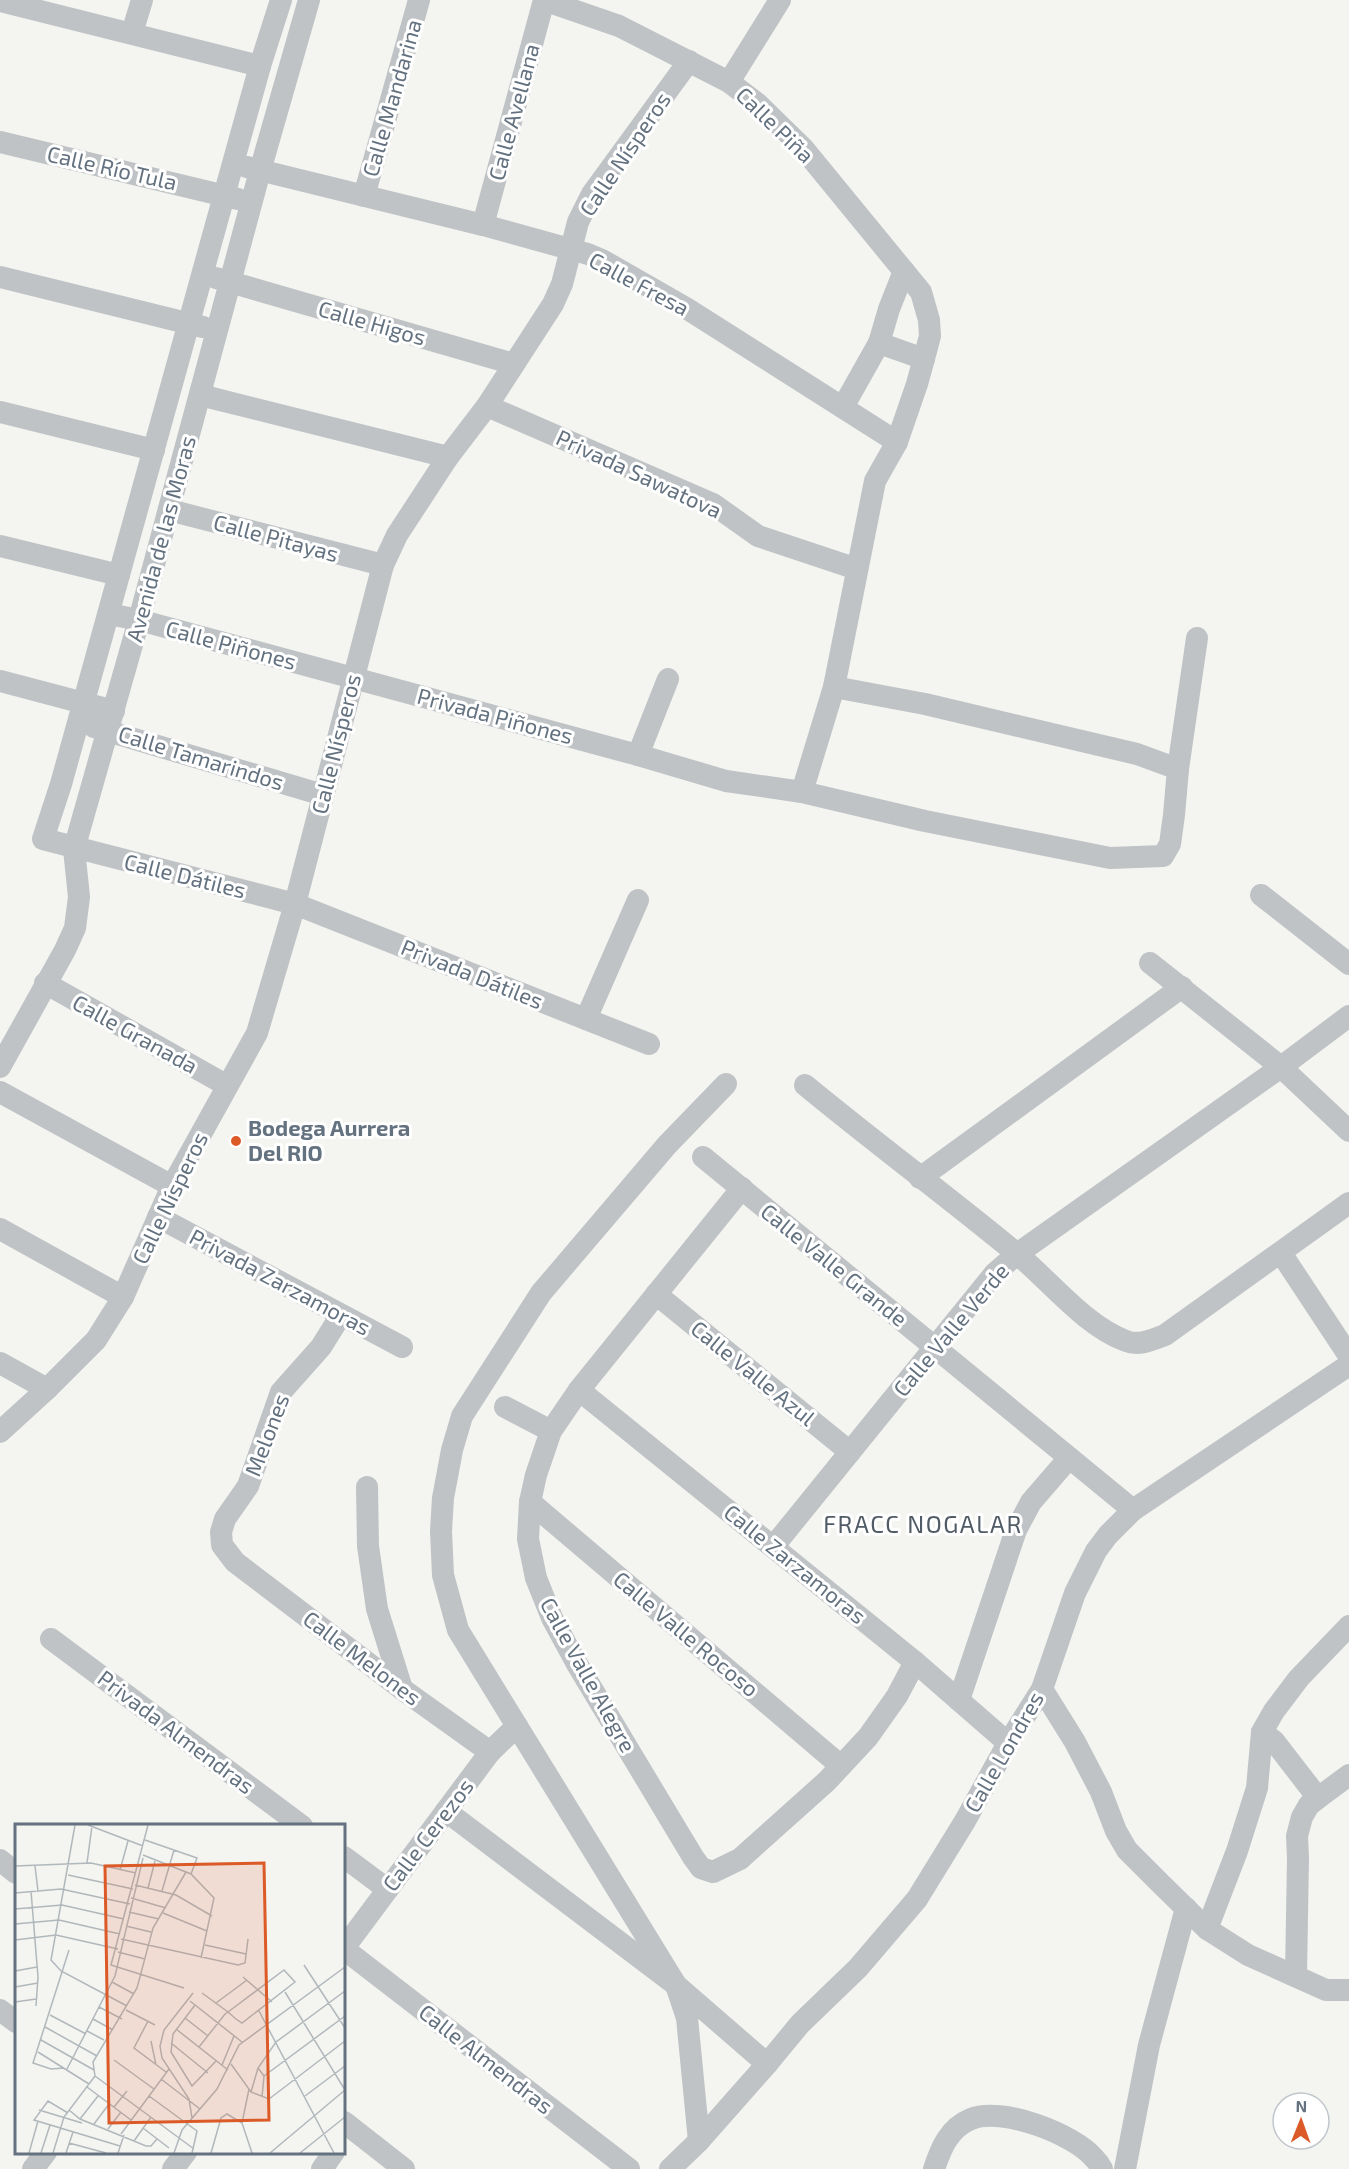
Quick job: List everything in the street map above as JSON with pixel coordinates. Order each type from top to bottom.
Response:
[{"type":"street","points":[[132,33],[142,0]]},
{"type":"street","name":"Avenida de las Moras","points":[[43,839],[61,784],[260,66],[281,0]]},
{"type":"street","name":"Avenida de las Moras","points":[[0,1067],[65,950],[78,915],[80,897],[74,849],[140,620],[260,171],[309,0]]},
{"type":"street","name":"Calle Mandarina","points":[[364,196],[419,0]]},
{"type":"street","name":"Calle Piña","points":[[544,0],[619,26],[729,82],[758,104],[803,148],[921,291],[926,305],[930,336],[897,442],[875,481],[834,687],[802,792]]},
{"type":"street","name":"Calle Avellana","points":[[483,225],[544,0]]},
{"type":"street","points":[[729,82],[780,0]]},
{"type":"street","points":[[0,1],[260,66]]},
{"type":"street","name":"Calle Nísperos","points":[[0,1432],[96,1340],[123,1297],[172,1186],[226,1085],[257,1033],[295,904],[383,566],[397,535],[448,457],[487,406],[553,304],[562,284],[578,222],[592,194],[689,61]]},
{"type":"street","name":"Calle Río Tula","points":[[0,142],[252,203]]},
{"type":"street","name":"Calle Fresa","points":[[234,163],[483,225],[602,260],[686,308],[897,442]]},
{"type":"street","points":[[843,407],[879,343],[904,270]]},
{"type":"street","name":"Calle Higos","points":[[203,274],[514,364]]},
{"type":"street","points":[[0,278],[218,331]]},
{"type":"street","points":[[879,343],[924,359]]},
{"type":"street","points":[[200,395],[448,457]]},
{"type":"street","name":"Privada Sawatova","points":[[487,406],[713,504],[758,536],[857,569]]},
{"type":"street","points":[[0,412],[154,450]]},
{"type":"street","name":"Calle Pitayas","points":[[169,510],[383,566]]},
{"type":"street","points":[[0,546],[119,575]]},
{"type":"street","name":"Calle Piñones","points":[[109,614],[140,620],[353,678]]},
{"type":"street","name":"Privada Piñones","points":[[353,678],[726,781],[802,792],[1110,858],[1153,858],[1163,856],[1170,844],[1178,769],[1197,638]]},
{"type":"street","points":[[638,755],[668,679]]},
{"type":"street","name":"Calle Tamarindos","points":[[0,681],[81,712],[323,795]]},
{"type":"street","points":[[834,687],[948,709],[1137,754],[1178,769]]},
{"type":"street","name":"Calle Dátiles","points":[[43,839],[74,849],[295,904]]},
{"type":"street","points":[[1261,895],[1349,964]]},
{"type":"street","points":[[586,1019],[638,900]]},
{"type":"street","name":"Privada Dátiles","points":[[295,904],[649,1044]]},
{"type":"street","points":[[1150,963],[1281,1067],[1349,1131]]},
{"type":"street","name":"Calle Granada","points":[[45,983],[226,1085]]},
{"type":"street","points":[[920,1178],[1182,987]]},
{"type":"street","name":"Calle Valle Verde","points":[[773,1547],[988,1281],[1017,1254],[1281,1067],[1349,1016]]},
{"type":"street","points":[[699,2141],[687,2018],[676,1985],[458,1630],[443,1575],[441,1531],[443,1498],[452,1450],[462,1416],[542,1293],[667,1145],[726,1084]]},
{"type":"street","points":[[805,1085],[1017,1254],[1086,1317],[1112,1335],[1128,1342],[1140,1343],[1165,1335],[1349,1203]]},
{"type":"street","points":[[0,1092],[172,1186]]},
{"type":"street","name":"Calle Valle Grande","points":[[703,1156],[1133,1510]]},
{"type":"street","name":"Calle Valle Alegre","points":[[742,1188],[579,1389],[551,1431],[536,1475],[530,1502],[528,1539],[537,1578],[552,1618],[576,1664],[701,1868],[713,1872],[740,1860],[827,1781],[868,1737],[897,1696],[915,1662]]},
{"type":"street","name":"Privada Zarzamoras","points":[[158,1217],[402,1347]]},
{"type":"street","points":[[0,1229],[123,1297]]},
{"type":"street","points":[[1281,1252],[1349,1356]]},
{"type":"street","name":"Calle Valle Azul","points":[[656,1294],[850,1452]]},
{"type":"street","name":"Melones","points":[[235,1562],[222,1545],[221,1532],[225,1519],[248,1486],[281,1392],[321,1347],[340,1315]]},
{"type":"street","points":[[0,1363],[46,1389]]},
{"type":"street","name":"Calle Londres","points":[[670,2169],[699,2141],[800,2024],[858,1968],[917,1899],[1042,1689],[1085,1572],[1108,1535],[1133,1510],[1349,1365]]},
{"type":"street","name":"Calle Zarzamoras","points":[[579,1389],[915,1662],[1008,1743]]},
{"type":"street","points":[[505,1407],[551,1431]]},
{"type":"street","points":[[959,1700],[1016,1530],[1031,1502],[1069,1458]]},
{"type":"street","points":[[367,1486],[368,1546],[377,1609],[402,1689]]},
{"type":"street","name":"Calle Valle Rocoso","points":[[530,1502],[841,1766]]},
{"type":"street","name":"Calle Melones","points":[[235,1562],[402,1689],[490,1752]]},
{"type":"street","points":[[1207,1929],[1237,1851],[1257,1788],[1262,1732],[1274,1711],[1299,1678],[1349,1626]]},
{"type":"street","name":"Privada Almendras","points":[[51,1639],[299,1824]]},
{"type":"street","points":[[1042,1689],[1101,1792],[1116,1831],[1127,1850],[1207,1929],[1248,1955],[1326,1990],[1349,1990]]},
{"type":"street","name":"Calle Cerezos","points":[[345,1947],[490,1752],[517,1725]]},
{"type":"street","points":[[1262,1732],[1274,1741],[1317,1798]]},
{"type":"street","points":[[1296,1976],[1297,1836],[1302,1817],[1309,1805],[1349,1775]]},
{"type":"street","points":[[446,1811],[676,1985],[767,2064]]},
{"type":"street","points":[[345,1858],[387,1889]]},
{"type":"street","points":[[0,1860],[15,1872]]},
{"type":"street","points":[[1125,2169],[1149,2045],[1186,1908]]},
{"type":"street","name":"Calle Almendras","points":[[345,1949],[629,2169]]},
{"type":"street","points":[[0,2010],[15,2021]]},
{"type":"street","points":[[934,2169],[946,2138],[970,2119],[984,2116],[1031,2122],[1077,2144],[1094,2156],[1102,2169]]},
{"type":"street","points":[[346,2130],[404,2169]]},
{"type":"street","points":[[33,2169],[44,2154]]},
{"type":"street","points":[[173,2169],[184,2154]]},
{"type":"street","points":[[321,2169],[332,2154]]},
{"type":"place","name":"Bodega Aurrera Del RIO","points":[[236,1141]]},
{"type":"district","name":"FRACC NOGALAR","points":[[923,1525]]}]
